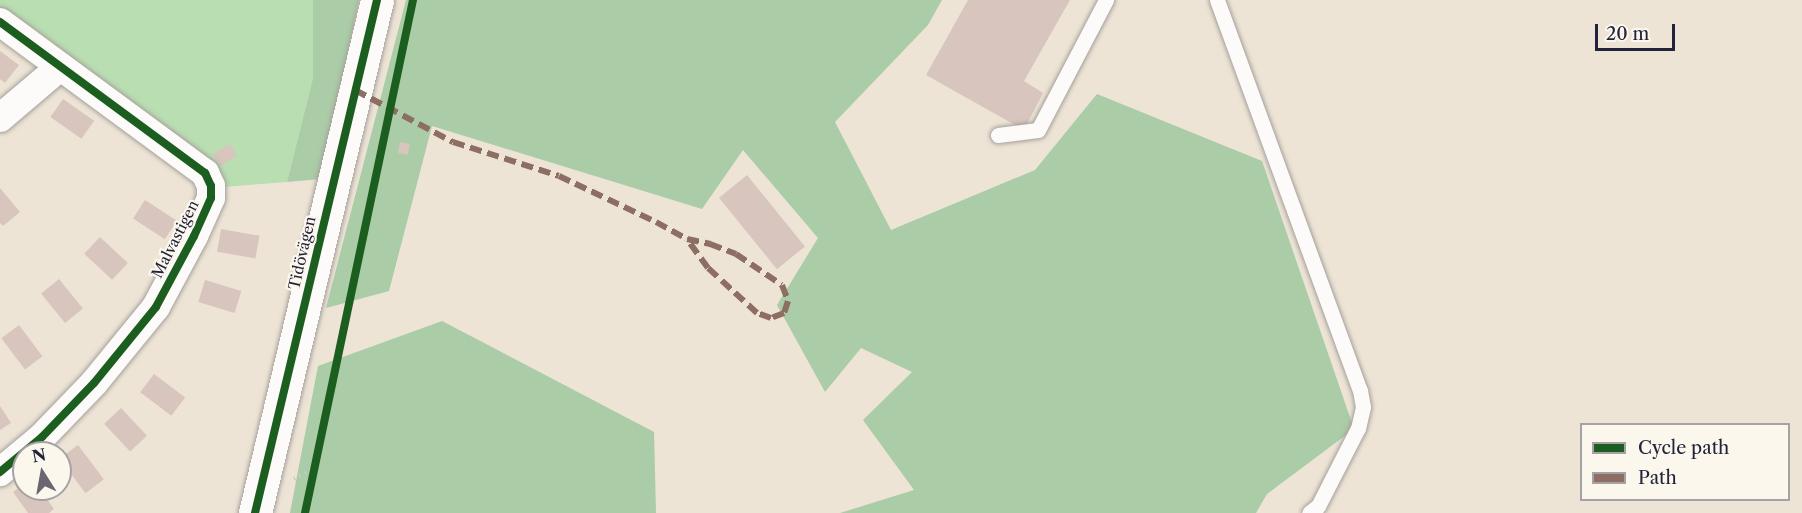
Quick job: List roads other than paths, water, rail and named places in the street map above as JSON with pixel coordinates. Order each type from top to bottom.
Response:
[{"type":"street","name":"Tidövägen","points":[[255,513],[377,0]]},
{"type":"street","name":"Malvastigen","points":[[0,22],[59,68],[205,173],[211,186],[211,198],[194,236],[156,307],[94,383],[42,437],[0,472]]},
{"type":"street","points":[[0,118],[59,68]]},
{"type":"lane","points":[[998,135],[1038,130],[1106,0]]},
{"type":"lane","points":[[1217,0],[1360,390],[1363,408],[1358,428],[1318,506],[1310,513]]}]
